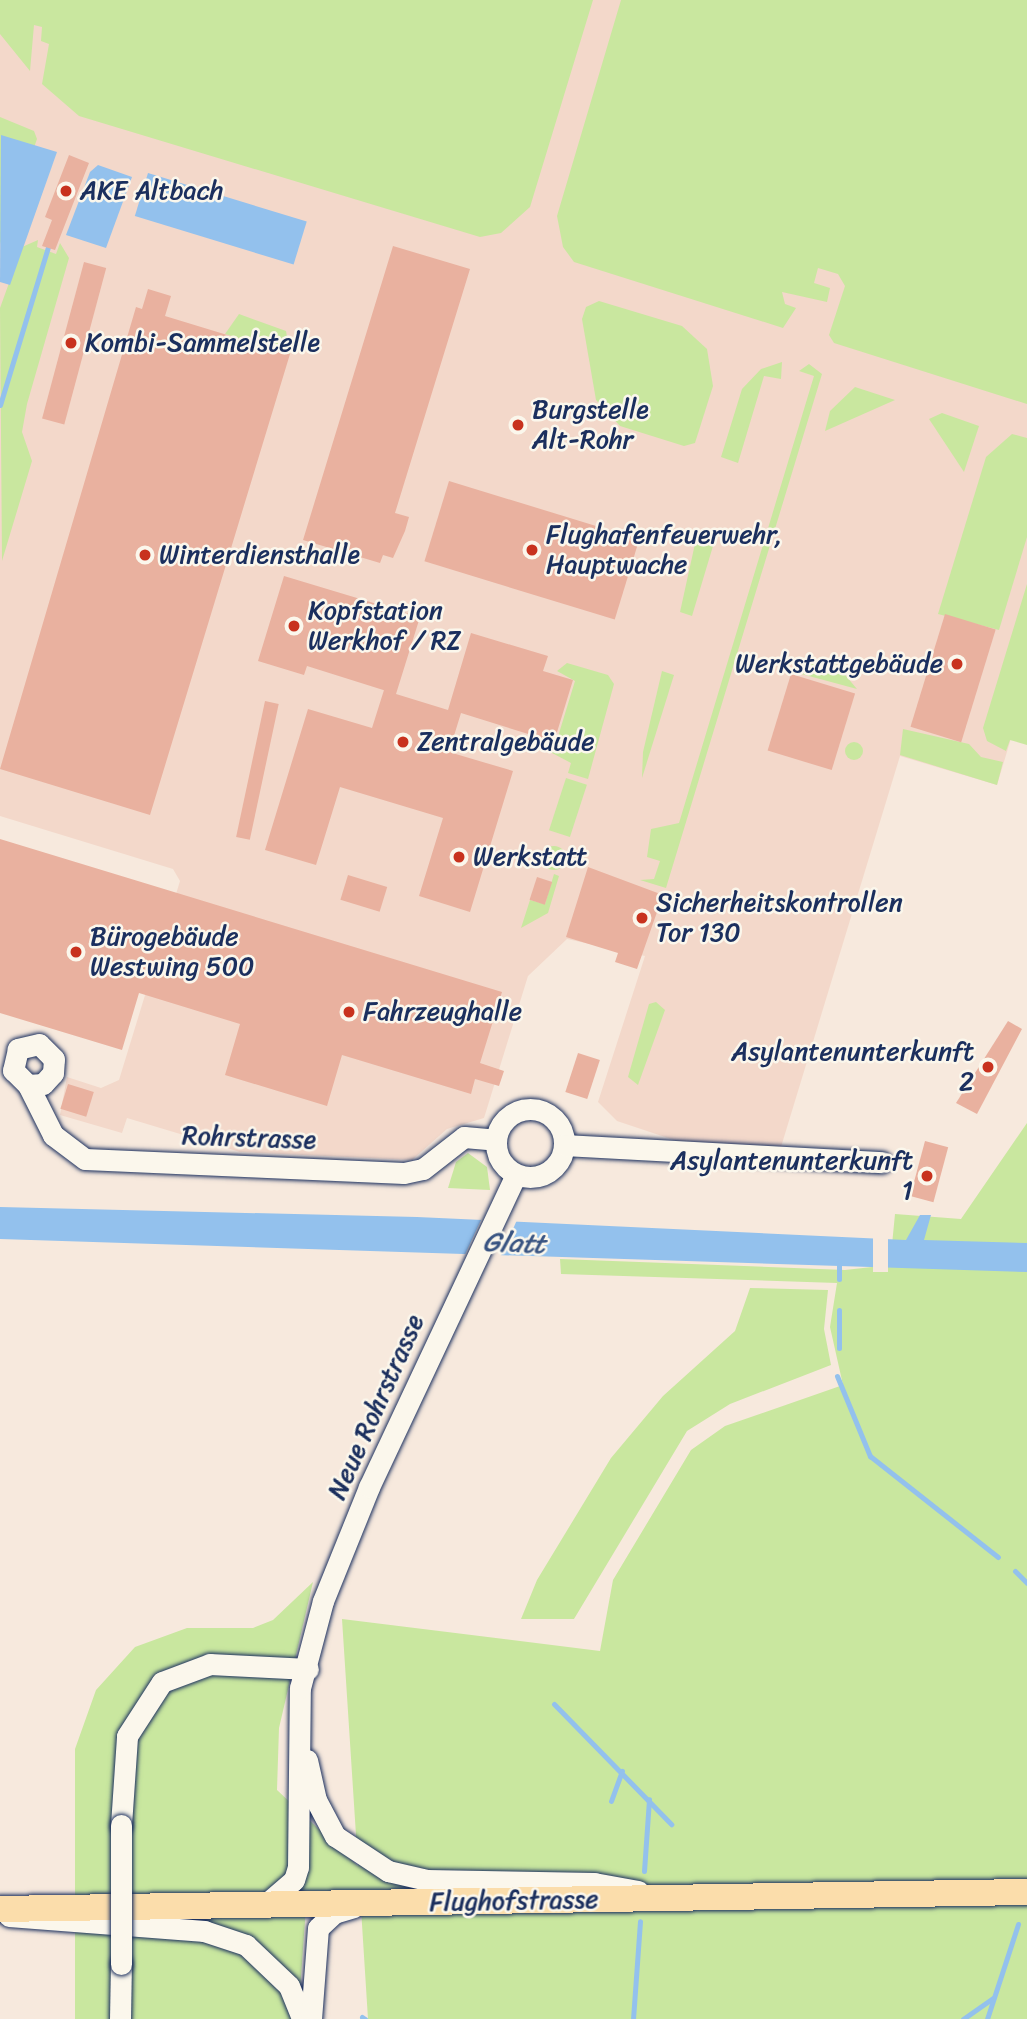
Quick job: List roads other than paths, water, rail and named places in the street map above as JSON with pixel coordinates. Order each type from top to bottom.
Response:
[{"type":"main road","name":"Flughofstrasse","points":[[0,1912],[1027,1892]]},
{"type":"street","name":"Rohrstrasse","points":[[28,1085],[53,1135],[85,1159],[404,1173],[423,1169],[464,1137],[496,1140]]},
{"type":"street","points":[[533,1109],[556,1121],[565,1145],[558,1163],[544,1175],[511,1184],[496,1140],[509,1116],[533,1109]]},
{"type":"street","points":[[565,1145],[883,1162]]},
{"type":"street","name":"Neue Rohrstrasse","points":[[265,1905],[294,1880],[298,1867],[296,1737],[323,1601],[459,1292],[511,1184]]},
{"type":"street","points":[[120,2019],[121,1825],[127,1736],[162,1682],[210,1664],[308,1669]]},
{"type":"street","name":"Neue Rohrstrasse","points":[[308,1669],[308,1777],[335,1836],[366,1862],[427,1880],[594,1883],[678,1898]]},
{"type":"street","points":[[311,2019],[318,1928],[334,1913],[366,1903]]},
{"type":"street","points":[[0,1912],[204,1931],[246,1945],[289,1986],[302,2019]]},
{"type":"water","points":[[1,135],[57,152],[10,285],[0,282]]},
{"type":"water","points":[[98,165],[132,177],[106,248],[66,235],[90,172]]},
{"type":"water","points":[[148,173],[307,222],[294,265],[135,216]]},
{"type":"water","name":"Glatt","points":[[0,1207],[417,1217],[906,1240],[920,1215],[931,1215],[924,1240],[1027,1243],[1027,1272],[0,1239]]},
{"type":"waterway","points":[[0,405],[49,244]]},
{"type":"waterway","points":[[839,1261],[839,1279]]},
{"type":"waterway","points":[[839,1310],[839,1348]]},
{"type":"waterway","points":[[837,1376],[870,1456],[998,1557]]},
{"type":"waterway","points":[[1015,1571],[1027,1583]]},
{"type":"waterway","points":[[554,1704],[671,1824]]},
{"type":"waterway","points":[[611,1801],[622,1771]]},
{"type":"waterway","points":[[644,1871],[649,1799]]},
{"type":"waterway","points":[[633,2019],[640,1921]]},
{"type":"waterway","points":[[987,2019],[1018,1924]]},
{"type":"waterway","points":[[963,2019],[993,1998]]},
{"type":"place","name":"AKE Altbach","points":[[66,191]]},
{"type":"place","name":"Kombi-Sammelstelle","points":[[71,343]]},
{"type":"place","name":"Burgstelle Alt-Rohr","points":[[518,425]]},
{"type":"place","name":"Flughafenfeuerwehr, Hauptwache","points":[[532,550]]},
{"type":"place","name":"Winterdiensthalle","points":[[145,555]]},
{"type":"place","name":"Kopfstation Werkhof / RZ","points":[[294,626]]},
{"type":"place","name":"Werkstattgebäude","points":[[957,664]]},
{"type":"place","name":"Zentralgebäude","points":[[403,742]]},
{"type":"place","name":"Werkstatt","points":[[459,857]]},
{"type":"place","name":"Sicherheitskontrollen Tor 130","points":[[642,918]]},
{"type":"place","name":"Bürogebäude Westwing 500","points":[[76,952]]},
{"type":"place","name":"Fahrzeughalle","points":[[349,1012]]},
{"type":"place","name":"Asylantenunterkunft 2","points":[[988,1067]]},
{"type":"place","name":"Asylantenunterkunft 1","points":[[927,1176]]}]
